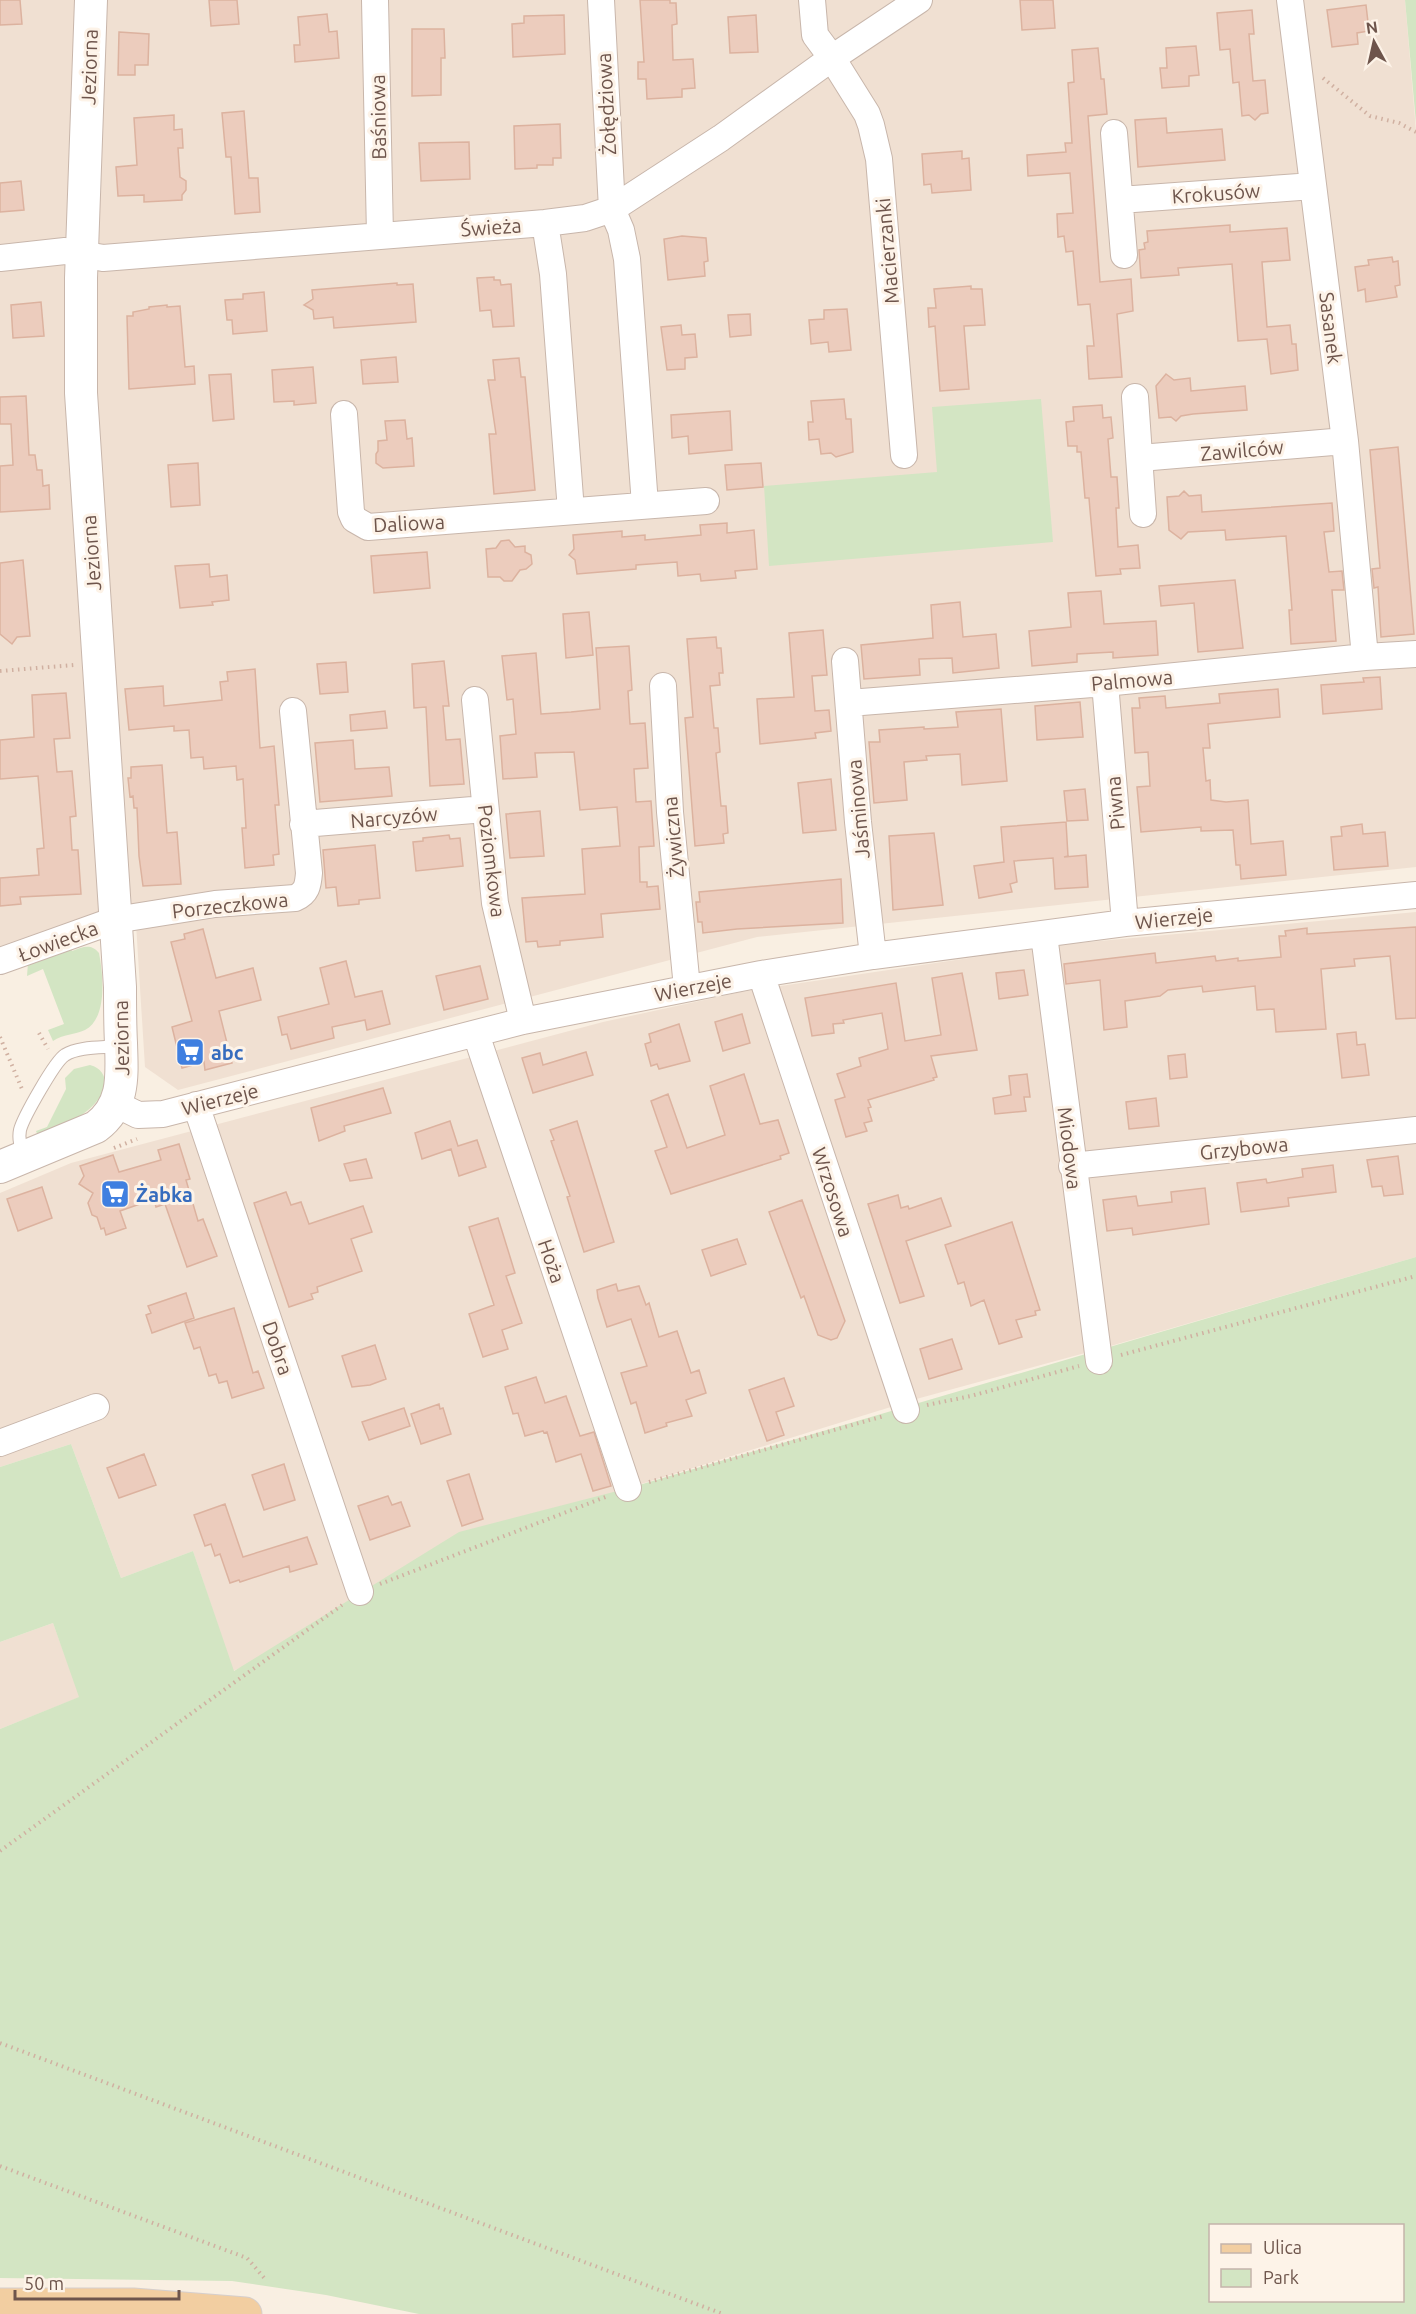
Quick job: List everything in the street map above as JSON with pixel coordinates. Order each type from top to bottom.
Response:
[{"type":"main road","points":[[0,2305],[133,2305],[245,2314]]},
{"type":"street","name":"Jeziorna","points":[[92,0],[82,254],[81,393],[115,920],[122,1083],[116,1104]]},
{"type":"street","name":"Baśniowa","points":[[375,0],[380,235]]},
{"type":"street","name":"Żołędziowa","points":[[601,0],[612,209]]},
{"type":"street","name":"Macierzanki","points":[[812,0],[815,35],[867,114],[879,159],[904,455]]},
{"type":"street","name":"Świeża","points":[[0,258],[64,251],[104,258],[585,218],[612,209],[721,138],[832,58],[918,0]]},
{"type":"street","name":"Sasanek","points":[[1290,0],[1345,441],[1365,657]]},
{"type":"street","points":[[1114,133],[1124,255]]},
{"type":"street","name":"Krokusów","points":[[1120,200],[1313,186]]},
{"type":"street","points":[[612,209],[621,230],[627,259],[645,505]]},
{"type":"street","points":[[545,223],[553,274],[571,511]]},
{"type":"street","points":[[1135,397],[1143,514]]},
{"type":"street","name":"Daliowa","points":[[344,414],[351,512],[354,519],[368,527],[706,501]]},
{"type":"street","name":"Zawilców","points":[[1140,458],[1345,441]]},
{"type":"street","name":"Palmowa","points":[[849,703],[1105,683],[1416,654]]},
{"type":"street","name":"Jaśminowa","points":[[845,661],[858,822],[873,956]]},
{"type":"street","name":"Piwna","points":[[1105,683],[1125,923]]},
{"type":"street","name":"Żywiczna","points":[[663,686],[670,812],[687,988]]},
{"type":"street","name":"Poziomkowa","points":[[475,700],[495,903],[523,1021]]},
{"type":"street","name":"Porzeczkowa","points":[[115,920],[215,904],[302,896],[306,890],[309,873],[293,711]]},
{"type":"street","name":"Narcyzów","points":[[303,824],[485,809]]},
{"type":"street","name":"Wierzeje","points":[[116,1104],[138,1115],[163,1114],[523,1021],[761,974],[873,956],[1125,923],[1416,895]]},
{"type":"street","name":"Łowiecka","points":[[0,962],[115,920]]},
{"type":"street","name":"Miodowa","points":[[1044,934],[1072,1166],[1099,1361]]},
{"type":"street","name":"Wrzosowa","points":[[761,974],[906,1410]]},
{"type":"street","name":"Hoża","points":[[476,1034],[628,1488]]},
{"type":"street","points":[[12,1162],[96,1128],[105,1121],[116,1104]]},
{"type":"street","name":"Dobra","points":[[196,1105],[360,1592]]},
{"type":"street","name":"Grzybowa","points":[[1072,1166],[1416,1130]]},
{"type":"street","points":[[0,1443],[96,1407]]},
{"type":"lane","points":[[12,1162],[20,1142],[20,1129],[53,1068],[65,1055],[75,1051],[121,1046]]},
{"type":"path","points":[[1300,74],[1320,75],[1370,116],[1399,123],[1416,132]]},
{"type":"path","points":[[0,671],[77,665]]},
{"type":"path","points":[[39,1033],[48,1049]]},
{"type":"path","points":[[0,1037],[22,1091]]},
{"type":"path","points":[[0,1851],[360,1592],[628,1488],[906,1410],[971,1396],[1416,1276]]},
{"type":"path","points":[[0,2043],[723,2314]]},
{"type":"path","points":[[0,2166],[247,2258],[266,2280]]},
{"type":"shaded area","points":[[0,0],[1405,0],[1416,131],[1416,867],[757,937],[178,1090],[145,1067],[135,908],[0,956]]},
{"type":"shaded area","points":[[1416,912],[1416,1257],[1107,1347],[920,1398],[628,1488],[233,1671],[193,1551],[121,1578],[71,1444],[0,1467],[0,1193],[71,1163],[603,1022],[741,992],[1056,945]]},
{"type":"shaded area","points":[[53,1623],[80,1697],[0,1729],[0,1642]]},
{"type":"green space","points":[[1405,0],[1416,0],[1416,123],[1415,112]]},
{"type":"green space","points":[[1041,399],[1053,542],[769,566],[764,486],[937,472],[932,407]]},
{"type":"green space","points":[[70,944],[72,951],[90,947],[99,953],[102,972],[101,1006],[92,1024],[85,1030],[53,1041],[48,1030],[64,1024],[43,969],[27,976],[28,963]]},
{"type":"green space","points":[[90,1065],[102,1072],[106,1086],[94,1105],[68,1123],[38,1136],[36,1131],[47,1127],[66,1089],[65,1078],[74,1069]]},
{"type":"green space","points":[[1416,1257],[1416,2314],[419,2314],[326,2295],[232,2281],[0,2278],[0,1729],[79,1697],[53,1623],[0,1642],[0,1467],[71,1444],[121,1578],[193,1551],[234,1671],[459,1532],[629,1488]]},
{"type":"building","points":[[0,0],[20,0],[22,24],[0,25]]},
{"type":"building","points":[[209,0],[237,0],[239,24],[211,26]]},
{"type":"building","points":[[640,0],[670,0],[670,3],[676,3],[677,24],[672,25],[673,60],[693,59],[695,88],[682,89],[682,97],[647,99],[646,79],[638,79],[638,62],[644,62]]},
{"type":"building","points":[[1020,0],[1053,0],[1055,28],[1022,30]]},
{"type":"building","points":[[1366,5],[1369,31],[1357,33],[1358,44],[1332,47],[1327,10]]},
{"type":"building","points":[[1252,10],[1254,34],[1249,34],[1253,81],[1265,80],[1268,113],[1261,114],[1255,120],[1249,115],[1242,116],[1239,82],[1233,83],[1230,49],[1220,50],[1217,13]]},
{"type":"building","points":[[327,14],[329,32],[337,31],[339,58],[295,62],[294,45],[300,45],[298,17]]},
{"type":"building","points":[[564,15],[565,54],[513,57],[512,24],[524,23],[524,16]]},
{"type":"building","points":[[756,15],[758,52],[730,53],[728,17]]},
{"type":"building","points":[[412,29],[444,29],[445,58],[441,58],[441,95],[412,96]]},
{"type":"building","points":[[119,32],[149,34],[148,65],[135,65],[135,75],[118,75]]},
{"type":"building","points":[[1196,46],[1199,75],[1189,76],[1189,86],[1162,88],[1160,68],[1167,68],[1166,48]]},
{"type":"building","points":[[1098,48],[1107,114],[1088,116],[1100,282],[1131,279],[1133,311],[1117,314],[1122,377],[1089,379],[1087,346],[1094,346],[1090,304],[1078,305],[1073,251],[1066,252],[1064,236],[1058,237],[1057,214],[1073,213],[1070,173],[1028,176],[1027,155],[1066,152],[1065,143],[1072,143],[1068,83],[1074,82],[1072,50]]},
{"type":"building","points":[[244,111],[249,178],[258,178],[260,212],[235,214],[231,157],[226,157],[222,113]]},
{"type":"building","points":[[174,115],[174,130],[182,129],[183,148],[178,148],[180,177],[186,181],[186,190],[182,195],[182,200],[144,202],[144,195],[118,196],[116,167],[137,165],[134,118]]},
{"type":"building","points":[[1166,118],[1167,133],[1222,129],[1225,160],[1138,167],[1135,120]]},
{"type":"building","points":[[560,124],[561,158],[553,158],[553,165],[515,169],[514,126]]},
{"type":"building","points":[[469,142],[470,179],[421,181],[419,143]]},
{"type":"building","points":[[962,151],[962,159],[969,158],[971,190],[932,193],[931,184],[924,185],[922,154]]},
{"type":"building","points":[[21,181],[24,210],[0,212],[0,183]]},
{"type":"building","points":[[1230,225],[1230,232],[1287,228],[1290,260],[1262,262],[1267,327],[1290,325],[1292,344],[1296,344],[1298,370],[1271,374],[1267,339],[1238,341],[1232,264],[1178,268],[1179,275],[1141,278],[1139,250],[1145,249],[1144,243],[1148,242],[1147,231]]},
{"type":"building","points":[[682,236],[706,238],[708,261],[704,262],[705,276],[668,280],[664,239]]},
{"type":"building","points":[[1392,257],[1393,262],[1398,261],[1400,285],[1395,286],[1397,297],[1366,302],[1365,289],[1358,291],[1355,267],[1369,265],[1368,260]]},
{"type":"building","points":[[494,277],[494,280],[500,280],[501,285],[511,284],[514,326],[493,327],[491,310],[480,311],[477,278]]},
{"type":"building","points":[[397,283],[397,285],[413,284],[416,322],[334,328],[333,317],[314,319],[313,310],[304,305],[313,299],[312,290]]},
{"type":"building","points":[[971,286],[971,289],[982,289],[985,325],[964,326],[969,389],[940,391],[935,326],[929,327],[928,308],[936,308],[934,289]]},
{"type":"building","points":[[264,292],[267,331],[233,334],[232,320],[227,320],[225,300],[243,299],[243,294]]},
{"type":"building","points":[[41,302],[44,336],[13,338],[11,305]]},
{"type":"building","points":[[167,305],[167,307],[180,306],[185,367],[194,366],[195,384],[129,389],[127,316],[133,316],[133,312],[149,309],[149,307]]},
{"type":"building","points":[[847,309],[851,350],[829,352],[828,342],[811,344],[809,320],[824,319],[824,310]]},
{"type":"building","points":[[750,314],[751,335],[730,337],[728,315]]},
{"type":"building","points":[[681,325],[682,335],[695,334],[697,357],[685,358],[685,369],[667,370],[661,327]]},
{"type":"building","points":[[396,357],[398,382],[363,384],[361,360]]},
{"type":"building","points":[[519,358],[521,377],[525,377],[535,490],[494,494],[489,434],[496,434],[488,380],[495,380],[493,360]]},
{"type":"building","points":[[313,367],[316,403],[294,405],[294,401],[274,402],[272,370]]},
{"type":"building","points":[[231,374],[234,419],[213,421],[209,375]]},
{"type":"building","points":[[1166,374],[1174,380],[1190,378],[1191,391],[1245,386],[1247,410],[1193,414],[1181,416],[1176,421],[1171,417],[1159,418],[1156,386]]},
{"type":"building","points":[[26,396],[29,455],[35,455],[37,470],[42,470],[43,486],[49,485],[50,509],[0,512],[0,466],[13,465],[11,424],[0,424],[0,397]]},
{"type":"building","points":[[844,399],[846,419],[851,419],[853,452],[836,457],[831,453],[821,454],[819,439],[809,440],[808,422],[813,422],[811,401]]},
{"type":"building","points":[[1102,405],[1103,418],[1111,417],[1113,438],[1108,439],[1111,477],[1117,477],[1118,547],[1138,545],[1140,568],[1120,569],[1121,574],[1096,576],[1089,498],[1085,498],[1081,452],[1077,452],[1077,446],[1068,446],[1066,422],[1074,421],[1073,407]]},
{"type":"building","points":[[730,411],[732,450],[689,454],[688,436],[672,438],[671,415]]},
{"type":"building","points":[[405,420],[407,439],[412,438],[414,466],[383,468],[376,463],[376,454],[378,441],[387,440],[385,421]]},
{"type":"building","points":[[1398,447],[1414,634],[1381,637],[1378,587],[1374,588],[1372,569],[1380,568],[1370,450]]},
{"type":"building","points":[[198,463],[200,505],[171,507],[168,465]]},
{"type":"building","points":[[761,463],[763,487],[727,490],[725,465]]},
{"type":"building","points":[[1184,491],[1189,496],[1201,495],[1202,512],[1332,503],[1334,531],[1324,532],[1329,572],[1342,571],[1344,590],[1332,590],[1336,641],[1291,644],[1289,610],[1292,610],[1286,536],[1226,540],[1225,530],[1188,532],[1181,539],[1169,530],[1167,497],[1179,496]]},
{"type":"building","points":[[727,523],[727,533],[754,530],[757,569],[735,571],[736,578],[701,581],[700,574],[678,576],[677,562],[636,565],[636,569],[577,574],[575,560],[569,555],[574,549],[573,535],[622,531],[622,537],[645,535],[645,540],[701,535],[700,525]]},
{"type":"building","points":[[509,540],[515,547],[525,546],[525,552],[531,555],[532,564],[520,570],[512,581],[504,581],[500,577],[488,577],[486,549],[496,548],[501,541]]},
{"type":"building","points":[[427,552],[430,588],[374,593],[371,556]]},
{"type":"building","points":[[23,560],[30,636],[17,637],[12,644],[0,634],[0,563]]},
{"type":"building","points":[[209,564],[210,577],[227,575],[229,600],[212,602],[213,605],[180,608],[175,566]]},
{"type":"building","points":[[1235,580],[1243,648],[1198,652],[1194,603],[1161,606],[1159,586]]},
{"type":"building","points":[[1101,591],[1104,624],[1156,621],[1158,655],[1113,658],[1113,652],[1077,654],[1077,662],[1032,666],[1029,631],[1071,627],[1068,593]]},
{"type":"building","points":[[960,602],[963,637],[996,634],[999,668],[953,673],[952,658],[919,659],[920,675],[864,679],[861,645],[933,638],[931,605]]},
{"type":"building","points":[[589,612],[593,655],[566,658],[563,614]]},
{"type":"building","points":[[823,630],[827,675],[812,676],[815,711],[829,710],[831,731],[815,733],[816,738],[760,744],[757,699],[794,697],[789,633]]},
{"type":"building","points":[[716,637],[717,648],[721,648],[723,673],[719,673],[720,685],[710,686],[714,728],[718,728],[720,752],[716,753],[721,806],[726,806],[728,833],[723,834],[724,843],[695,846],[685,718],[693,717],[687,639]]},
{"type":"building","points":[[629,646],[632,690],[628,691],[630,724],[645,723],[648,768],[634,769],[636,802],[651,801],[654,846],[639,847],[640,882],[647,882],[647,887],[658,886],[660,909],[601,914],[603,937],[560,941],[560,945],[538,947],[537,941],[526,942],[522,898],[585,894],[582,849],[620,846],[617,807],[580,810],[574,752],[535,753],[537,777],[503,779],[500,736],[516,734],[513,699],[507,700],[502,656],[536,653],[541,714],[571,712],[600,709],[596,648]]},
{"type":"building","points":[[444,661],[449,706],[443,706],[446,740],[460,739],[464,784],[430,786],[426,707],[414,708],[412,664]]},
{"type":"building","points":[[346,662],[348,692],[320,694],[317,664]]},
{"type":"building","points":[[255,669],[260,748],[274,746],[279,805],[275,805],[279,854],[273,855],[274,865],[245,868],[242,828],[246,828],[243,779],[237,780],[236,766],[204,769],[203,757],[191,758],[189,730],[174,731],[174,726],[129,730],[125,689],[163,686],[164,706],[222,700],[220,682],[228,681],[227,672]]},
{"type":"building","points":[[1380,677],[1382,709],[1323,714],[1321,685],[1364,682],[1363,678]]},
{"type":"building","points":[[1278,689],[1280,717],[1208,724],[1210,748],[1203,748],[1206,781],[1210,780],[1211,800],[1226,802],[1248,800],[1251,844],[1283,841],[1286,875],[1241,879],[1240,865],[1236,865],[1233,830],[1201,831],[1201,827],[1141,832],[1137,787],[1150,786],[1148,752],[1135,753],[1132,708],[1140,708],[1139,698],[1165,696],[1166,708],[1220,703],[1219,694]]},
{"type":"building","points":[[66,693],[70,738],[54,739],[57,772],[72,771],[76,816],[70,817],[72,850],[78,850],[81,894],[20,897],[21,904],[0,906],[0,878],[39,875],[37,849],[44,848],[38,776],[0,779],[0,740],[34,737],[32,695]]},
{"type":"building","points":[[1080,702],[1083,737],[1037,740],[1035,706]]},
{"type":"building","points":[[1001,709],[1007,781],[962,785],[960,754],[926,756],[927,760],[904,762],[907,800],[874,803],[869,742],[880,742],[879,730],[958,727],[956,712]]},
{"type":"building","points":[[385,711],[387,728],[351,731],[350,715]]},
{"type":"building","points":[[353,740],[355,769],[389,767],[392,796],[320,802],[315,743]]},
{"type":"building","points":[[162,765],[167,833],[177,832],[181,884],[143,886],[137,808],[134,808],[133,796],[130,797],[128,778],[131,778],[131,767]]},
{"type":"building","points":[[831,779],[836,830],[803,833],[798,783]]},
{"type":"building","points":[[1085,789],[1088,820],[1067,821],[1064,791]]},
{"type":"building","points":[[540,811],[544,856],[510,858],[506,814]]},
{"type":"building","points":[[1066,822],[1068,856],[1064,857],[1086,855],[1088,887],[1055,889],[1053,858],[1014,861],[1017,882],[1010,884],[1012,892],[979,898],[974,866],[1004,862],[1001,827]]},
{"type":"building","points":[[1362,824],[1363,834],[1385,832],[1388,866],[1334,870],[1331,837],[1342,836],[1341,827]]},
{"type":"building","points":[[934,833],[943,905],[893,910],[889,836]]},
{"type":"building","points":[[449,835],[450,839],[460,838],[463,866],[416,871],[413,842],[423,841],[423,838]]},
{"type":"building","points":[[375,845],[380,898],[359,900],[359,904],[338,906],[336,887],[326,888],[323,850]]},
{"type":"building","points":[[841,879],[843,923],[703,933],[702,922],[698,922],[696,902],[700,902],[699,892]]},
{"type":"building","points":[[1416,927],[1416,1018],[1396,1019],[1390,956],[1354,959],[1355,966],[1321,969],[1326,1029],[1276,1032],[1274,1009],[1257,1010],[1255,986],[1203,992],[1202,986],[1168,990],[1160,996],[1125,1001],[1127,1027],[1104,1030],[1100,980],[1066,984],[1064,964],[1155,953],[1156,963],[1215,956],[1216,961],[1281,957],[1279,936],[1286,936],[1285,931],[1307,928],[1307,934]]},
{"type":"building","points":[[203,929],[216,978],[253,968],[261,1000],[219,1011],[232,1063],[205,1070],[204,1062],[182,1068],[172,1027],[192,1021],[171,942],[185,939],[184,934]]},
{"type":"building","points":[[346,961],[355,997],[382,991],[390,1024],[367,1030],[365,1020],[332,1027],[334,1038],[291,1049],[287,1034],[282,1035],[278,1017],[329,1004],[320,968]]},
{"type":"building","points":[[480,966],[488,999],[444,1010],[436,976]]},
{"type":"building","points":[[1024,970],[1028,995],[999,999],[996,973]]},
{"type":"building","points":[[962,973],[977,1050],[931,1056],[937,1077],[933,1078],[934,1080],[868,1100],[872,1121],[864,1123],[867,1131],[846,1137],[835,1100],[845,1097],[837,1074],[861,1066],[859,1058],[888,1049],[882,1013],[843,1020],[844,1023],[833,1024],[834,1033],[812,1036],[805,998],[896,983],[905,1041],[941,1035],[932,978]]},
{"type":"building","points":[[742,1014],[750,1043],[723,1051],[715,1022]]},
{"type":"building","points":[[679,1024],[690,1061],[659,1069],[657,1064],[651,1066],[645,1044],[651,1042],[649,1034]]},
{"type":"building","points":[[1356,1032],[1357,1045],[1365,1044],[1369,1075],[1342,1078],[1337,1034]]},
{"type":"building","points":[[586,1052],[593,1075],[533,1093],[522,1058],[540,1053],[543,1065]]},
{"type":"building","points":[[1185,1054],[1187,1077],[1170,1079],[1168,1056]]},
{"type":"building","points":[[744,1074],[760,1124],[778,1120],[789,1153],[780,1156],[781,1159],[671,1194],[655,1151],[667,1147],[651,1101],[668,1094],[687,1148],[725,1135],[710,1086]]},
{"type":"building","points":[[1027,1074],[1030,1097],[1024,1097],[1026,1111],[995,1114],[993,1098],[1011,1095],[1009,1076]]},
{"type":"building","points":[[383,1088],[391,1113],[344,1126],[345,1131],[319,1141],[311,1108]]},
{"type":"building","points":[[1156,1098],[1159,1126],[1129,1129],[1126,1102]]},
{"type":"building","points":[[450,1121],[458,1146],[477,1140],[486,1167],[459,1176],[451,1149],[422,1159],[415,1133]]},
{"type":"building","points":[[577,1121],[614,1242],[584,1252],[567,1197],[570,1196],[551,1141],[554,1140],[550,1130]]},
{"type":"building","points":[[179,1144],[190,1179],[186,1180],[198,1221],[203,1219],[217,1256],[187,1267],[165,1204],[156,1207],[154,1199],[120,1211],[126,1228],[106,1235],[97,1217],[92,1215],[88,1203],[93,1193],[79,1184],[84,1176],[80,1166],[113,1155],[119,1172],[161,1160],[158,1150]]},
{"type":"building","points":[[1398,1156],[1403,1194],[1384,1196],[1382,1186],[1372,1187],[1367,1160]]},
{"type":"building","points":[[366,1159],[372,1178],[350,1181],[344,1164]]},
{"type":"building","points":[[1333,1165],[1336,1192],[1288,1198],[1289,1206],[1241,1212],[1237,1183],[1266,1179],[1267,1183],[1303,1177],[1302,1169]]},
{"type":"building","points":[[42,1187],[52,1218],[18,1231],[7,1199]]},
{"type":"building","points":[[1205,1188],[1209,1224],[1133,1235],[1132,1228],[1107,1231],[1103,1200],[1136,1196],[1138,1206],[1172,1202],[1171,1192]]},
{"type":"building","points":[[286,1192],[291,1205],[301,1202],[309,1224],[363,1206],[372,1232],[351,1239],[362,1271],[317,1287],[318,1292],[311,1294],[313,1299],[289,1307],[254,1203]]},
{"type":"building","points":[[898,1195],[901,1208],[908,1206],[909,1209],[941,1198],[951,1226],[906,1241],[924,1296],[900,1303],[868,1204]]},
{"type":"building","points":[[802,1200],[845,1321],[837,1338],[831,1340],[818,1335],[804,1296],[801,1298],[769,1212]]},
{"type":"building","points":[[498,1218],[515,1273],[506,1276],[522,1323],[502,1330],[508,1349],[483,1357],[469,1314],[494,1305],[469,1227]]},
{"type":"building","points":[[1012,1222],[1040,1310],[1035,1311],[1036,1315],[1016,1320],[1022,1337],[999,1344],[984,1300],[971,1306],[964,1282],[958,1284],[945,1245]]},
{"type":"building","points":[[737,1239],[746,1264],[711,1276],[702,1250]]},
{"type":"building","points":[[616,1284],[618,1291],[639,1286],[646,1305],[649,1303],[659,1337],[677,1331],[691,1373],[699,1370],[706,1393],[686,1400],[692,1416],[666,1423],[667,1426],[645,1433],[636,1402],[631,1404],[621,1373],[647,1366],[631,1319],[607,1327],[598,1298],[597,1290]]},
{"type":"building","points":[[186,1293],[194,1318],[152,1333],[146,1315],[151,1313],[148,1306]]},
{"type":"building","points":[[234,1308],[253,1373],[258,1371],[264,1388],[232,1398],[227,1381],[219,1383],[216,1374],[209,1376],[200,1347],[194,1349],[185,1323]]},
{"type":"building","points":[[952,1339],[962,1369],[929,1379],[920,1349]]},
{"type":"building","points":[[375,1345],[386,1379],[370,1385],[352,1387],[342,1356]]},
{"type":"building","points":[[536,1377],[545,1403],[566,1396],[580,1436],[594,1432],[611,1486],[593,1491],[581,1454],[556,1462],[547,1432],[525,1436],[518,1413],[513,1414],[505,1387]]},
{"type":"building","points":[[784,1378],[794,1406],[776,1412],[784,1435],[767,1441],[749,1390]]},
{"type":"building","points":[[439,1404],[440,1409],[443,1408],[451,1434],[421,1444],[411,1414]]},
{"type":"building","points":[[404,1408],[410,1426],[369,1440],[362,1422]]},
{"type":"building","points":[[144,1454],[156,1485],[119,1498],[107,1468]]},
{"type":"building","points":[[284,1464],[295,1500],[264,1510],[252,1475]]},
{"type":"building","points":[[469,1474],[483,1519],[462,1526],[447,1481]]},
{"type":"building","points":[[388,1496],[392,1505],[401,1502],[410,1526],[370,1540],[358,1506]]},
{"type":"building","points":[[225,1504],[243,1557],[307,1537],[317,1564],[290,1572],[289,1566],[240,1582],[239,1580],[230,1583],[220,1554],[215,1556],[211,1544],[205,1546],[194,1515]]},
{"type":"place","name":"abc","points":[[190,1052]]},
{"type":"place","name":"Żabka","points":[[115,1194]]}]
